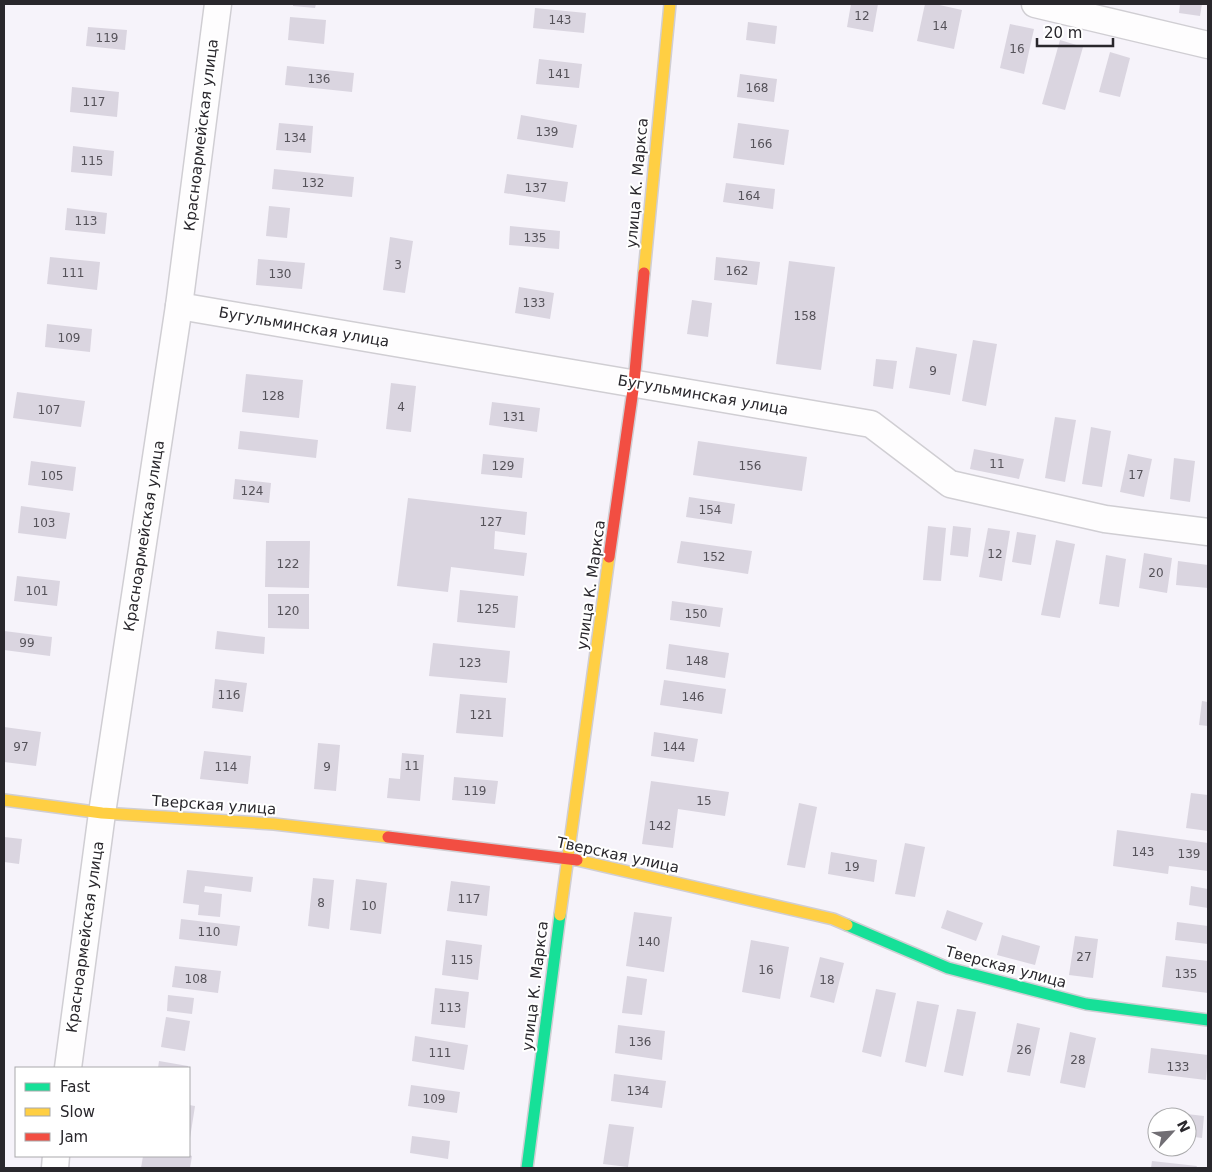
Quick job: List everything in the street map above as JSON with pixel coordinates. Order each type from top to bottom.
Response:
[{"type":"street","name":"Красноармейская улица","points":[[68,1067],[102,813],[179,306],[218,4]]},
{"type":"street","name":"улица К. Маркса","points":[[527,1168],[567,858],[634,383],[670,4]]},
{"type":"street","points":[[1035,4],[1208,45]]},
{"type":"street","name":"Бугульминская улица","points":[[179,306],[872,424],[950,484],[1105,519],[1208,532]]},
{"type":"street","name":"Тверская улица","points":[[4,800],[102,813],[274,824],[567,858],[833,919],[948,968],[1077,1001],[1208,1020]]},
{"type":"building","points":[[293,4],[316,4],[315,8],[293,6]]},
{"type":"building","points":[[851,4],[878,4],[873,32],[847,27]]},
{"type":"building","points":[[925,4],[935,4],[962,10],[954,49],[917,41]]},
{"type":"building","points":[[1180,4],[1202,4],[1200,16],[1179,13]]},
{"type":"building","points":[[535,8],[586,13],[584,33],[533,28]]},
{"type":"building","points":[[290,17],[326,20],[324,44],[288,40]]},
{"type":"building","points":[[748,22],[777,26],[775,44],[746,40]]},
{"type":"building","points":[[1010,24],[1034,29],[1024,74],[1000,68]]},
{"type":"building","points":[[88,27],[127,30],[125,50],[86,46]]},
{"type":"building","points":[[1060,40],[1083,47],[1065,110],[1042,104]]},
{"type":"building","points":[[1110,52],[1130,58],[1120,97],[1099,92]]},
{"type":"building","points":[[539,59],[582,64],[579,88],[536,84]]},
{"type":"building","points":[[287,66],[354,73],[352,92],[285,85]]},
{"type":"building","points":[[740,74],[777,79],[774,102],[737,97]]},
{"type":"building","points":[[72,87],[119,92],[117,117],[70,112]]},
{"type":"building","points":[[521,115],[577,125],[573,148],[517,139]]},
{"type":"building","points":[[279,123],[313,126],[311,153],[276,150]]},
{"type":"building","points":[[738,123],[789,130],[784,165],[733,158]]},
{"type":"building","points":[[73,146],[114,151],[112,176],[71,172]]},
{"type":"building","points":[[274,169],[354,177],[352,197],[272,189]]},
{"type":"building","points":[[507,174],[568,182],[565,202],[504,193]]},
{"type":"building","points":[[726,183],[775,189],[773,209],[723,202]]},
{"type":"building","points":[[269,206],[290,208],[287,238],[266,236]]},
{"type":"building","points":[[67,208],[107,213],[105,234],[65,230]]},
{"type":"building","points":[[510,226],[560,231],[559,249],[509,245]]},
{"type":"building","points":[[390,237],[413,241],[405,293],[383,290]]},
{"type":"building","points":[[50,257],[100,262],[97,290],[47,284]]},
{"type":"building","points":[[716,257],[760,262],[757,285],[714,280]]},
{"type":"building","points":[[258,259],[305,263],[302,289],[256,285]]},
{"type":"building","points":[[789,261],[835,267],[821,370],[776,364]]},
{"type":"building","points":[[519,287],[554,293],[550,319],[515,313]]},
{"type":"building","points":[[692,300],[712,303],[708,337],[687,334]]},
{"type":"building","points":[[47,324],[92,329],[90,352],[45,347]]},
{"type":"building","points":[[973,340],[997,344],[986,406],[962,401]]},
{"type":"building","points":[[916,347],[957,354],[950,395],[909,388]]},
{"type":"building","points":[[876,359],[897,361],[893,389],[873,386]]},
{"type":"building","points":[[246,374],[303,380],[299,418],[242,412]]},
{"type":"building","points":[[391,383],[416,386],[411,432],[386,429]]},
{"type":"building","points":[[17,392],[85,401],[81,427],[13,418]]},
{"type":"building","points":[[492,402],[540,408],[537,432],[489,425]]},
{"type":"building","points":[[1055,417],[1076,420],[1065,482],[1045,478]]},
{"type":"building","points":[[1091,427],[1111,431],[1102,487],[1082,484]]},
{"type":"building","points":[[240,431],[318,440],[316,458],[238,449]]},
{"type":"building","points":[[698,441],[807,457],[802,491],[693,475]]},
{"type":"building","points":[[974,449],[1024,459],[1019,479],[970,469]]},
{"type":"building","points":[[483,454],[524,458],[522,478],[481,474]]},
{"type":"building","points":[[1128,454],[1152,459],[1144,497],[1120,492]]},
{"type":"building","points":[[1174,458],[1195,461],[1190,502],[1170,499]]},
{"type":"building","points":[[31,461],[76,467],[73,491],[28,485]]},
{"type":"building","points":[[235,479],[271,483],[269,503],[233,499]]},
{"type":"building","points":[[689,497],[735,504],[732,524],[686,517]]},
{"type":"building","points":[[408,498],[527,512],[525,535],[495,531],[494,549],[527,553],[524,576],[451,567],[448,592],[397,586]]},
{"type":"building","points":[[21,506],[70,513],[66,539],[18,533]]},
{"type":"building","points":[[928,526],[946,528],[941,581],[923,580]]},
{"type":"building","points":[[953,526],[971,528],[968,557],[950,555]]},
{"type":"building","points":[[988,528],[1010,531],[1002,581],[979,577]]},
{"type":"building","points":[[1017,532],[1036,535],[1031,565],[1012,562]]},
{"type":"building","points":[[1056,540],[1075,544],[1060,618],[1041,615]]},
{"type":"building","points":[[266,541],[310,541],[309,588],[265,587]]},
{"type":"building","points":[[681,541],[752,551],[748,574],[677,563]]},
{"type":"building","points":[[1144,553],[1172,558],[1167,593],[1139,588]]},
{"type":"building","points":[[1106,555],[1126,559],[1119,607],[1099,604]]},
{"type":"building","points":[[1178,561],[1208,565],[1208,588],[1176,585]]},
{"type":"building","points":[[17,576],[60,581],[57,606],[14,601]]},
{"type":"building","points":[[460,590],[518,596],[515,628],[457,622]]},
{"type":"building","points":[[268,594],[309,594],[309,629],[268,628]]},
{"type":"building","points":[[672,601],[723,608],[720,627],[670,620]]},
{"type":"building","points":[[4,631],[52,637],[50,656],[4,650]]},
{"type":"building","points":[[217,631],[265,637],[264,654],[215,649]]},
{"type":"building","points":[[433,643],[510,651],[507,683],[429,676]]},
{"type":"building","points":[[669,644],[729,653],[725,678],[666,669]]},
{"type":"building","points":[[215,679],[247,683],[243,712],[212,708]]},
{"type":"building","points":[[664,680],[726,689],[722,714],[660,705]]},
{"type":"building","points":[[460,694],[506,698],[503,737],[456,733]]},
{"type":"building","points":[[1202,701],[1208,702],[1208,726],[1199,725]]},
{"type":"building","points":[[4,727],[41,732],[36,766],[4,762]]},
{"type":"building","points":[[654,732],[698,739],[694,762],[651,756]]},
{"type":"building","points":[[318,743],[340,745],[336,791],[314,789]]},
{"type":"building","points":[[204,751],[251,756],[248,784],[200,779]]},
{"type":"building","points":[[402,753],[424,755],[420,801],[387,798],[389,778],[400,779]]},
{"type":"building","points":[[454,777],[498,781],[495,804],[452,800]]},
{"type":"building","points":[[651,781],[729,792],[725,816],[678,809],[673,848],[642,844]]},
{"type":"building","points":[[1191,793],[1208,795],[1208,831],[1186,828]]},
{"type":"building","points":[[799,803],[817,807],[805,868],[787,865]]},
{"type":"building","points":[[1117,830],[1208,843],[1208,871],[1169,866],[1168,874],[1113,866]]},
{"type":"building","points":[[4,837],[22,839],[19,864],[4,862]]},
{"type":"building","points":[[905,843],[925,847],[915,897],[895,894]]},
{"type":"building","points":[[831,852],[877,860],[874,882],[828,874]]},
{"type":"building","points":[[187,870],[253,877],[251,892],[205,886],[204,892],[222,894],[220,917],[198,915],[199,905],[183,903]]},
{"type":"building","points":[[313,878],[334,880],[329,929],[308,926]]},
{"type":"building","points":[[356,879],[387,883],[381,934],[350,930]]},
{"type":"building","points":[[451,881],[490,886],[487,916],[447,911]]},
{"type":"building","points":[[1191,886],[1208,889],[1208,908],[1189,905]]},
{"type":"building","points":[[947,910],[983,923],[976,941],[941,928]]},
{"type":"building","points":[[634,912],[672,917],[664,972],[626,966]]},
{"type":"building","points":[[181,919],[240,926],[237,946],[179,939]]},
{"type":"building","points":[[1177,922],[1208,926],[1208,944],[1175,940]]},
{"type":"building","points":[[1002,935],[1040,946],[1035,965],[997,955]]},
{"type":"building","points":[[1075,936],[1098,939],[1093,978],[1069,975]]},
{"type":"building","points":[[446,940],[482,945],[478,980],[442,975]]},
{"type":"building","points":[[751,940],[789,947],[780,999],[742,992]]},
{"type":"building","points":[[1166,956],[1208,961],[1208,993],[1162,987]]},
{"type":"building","points":[[820,957],[844,963],[834,1003],[810,997]]},
{"type":"building","points":[[175,966],[221,971],[218,993],[172,987]]},
{"type":"building","points":[[627,976],[647,979],[642,1015],[622,1013]]},
{"type":"building","points":[[435,988],[469,992],[465,1028],[431,1024]]},
{"type":"building","points":[[876,989],[896,993],[881,1057],[862,1052]]},
{"type":"building","points":[[168,995],[194,998],[192,1014],[167,1011]]},
{"type":"building","points":[[917,1001],[939,1005],[926,1067],[905,1062]]},
{"type":"building","points":[[957,1009],[976,1012],[963,1076],[944,1072]]},
{"type":"building","points":[[166,1017],[190,1021],[185,1051],[161,1047]]},
{"type":"building","points":[[1017,1023],[1040,1028],[1030,1076],[1007,1072]]},
{"type":"building","points":[[618,1025],[665,1031],[662,1060],[615,1053]]},
{"type":"building","points":[[1070,1032],[1096,1038],[1085,1088],[1060,1083]]},
{"type":"building","points":[[415,1036],[468,1045],[464,1070],[412,1061]]},
{"type":"building","points":[[1151,1048],[1208,1055],[1206,1080],[1148,1073]]},
{"type":"building","points":[[159,1061],[188,1066],[188,1067],[158,1067]]},
{"type":"building","points":[[614,1074],[666,1081],[662,1108],[611,1101]]},
{"type":"building","points":[[411,1085],[460,1092],[457,1113],[408,1106]]},
{"type":"building","points":[[190,1105],[195,1106],[190,1138]]},
{"type":"building","points":[[1197,1115],[1204,1116],[1202,1138],[1197,1137]]},
{"type":"building","points":[[609,1124],[634,1127],[628,1167],[603,1164]]},
{"type":"building","points":[[412,1136],[450,1141],[448,1159],[410,1153]]},
{"type":"building","points":[[192,1156],[190,1168],[141,1168],[143,1157]]},
{"type":"building","points":[[1152,1161],[1197,1166],[1196,1168],[1151,1168]]},
{"type":"traffic: fast","points":[[527,1168],[560,915]]},
{"type":"traffic: fast","points":[[847,925],[948,968],[1086,1004],[1208,1020]]},
{"type":"traffic: slow","points":[[644,273],[670,4]]},
{"type":"traffic: slow","points":[[560,915],[609,557]]},
{"type":"traffic: slow","points":[[4,800],[102,813],[274,824],[388,837]]},
{"type":"traffic: slow","points":[[577,860],[833,919],[847,925]]},
{"type":"traffic: jam","points":[[609,557],[634,383],[644,273]]},
{"type":"traffic: jam","points":[[388,837],[577,860]]}]
